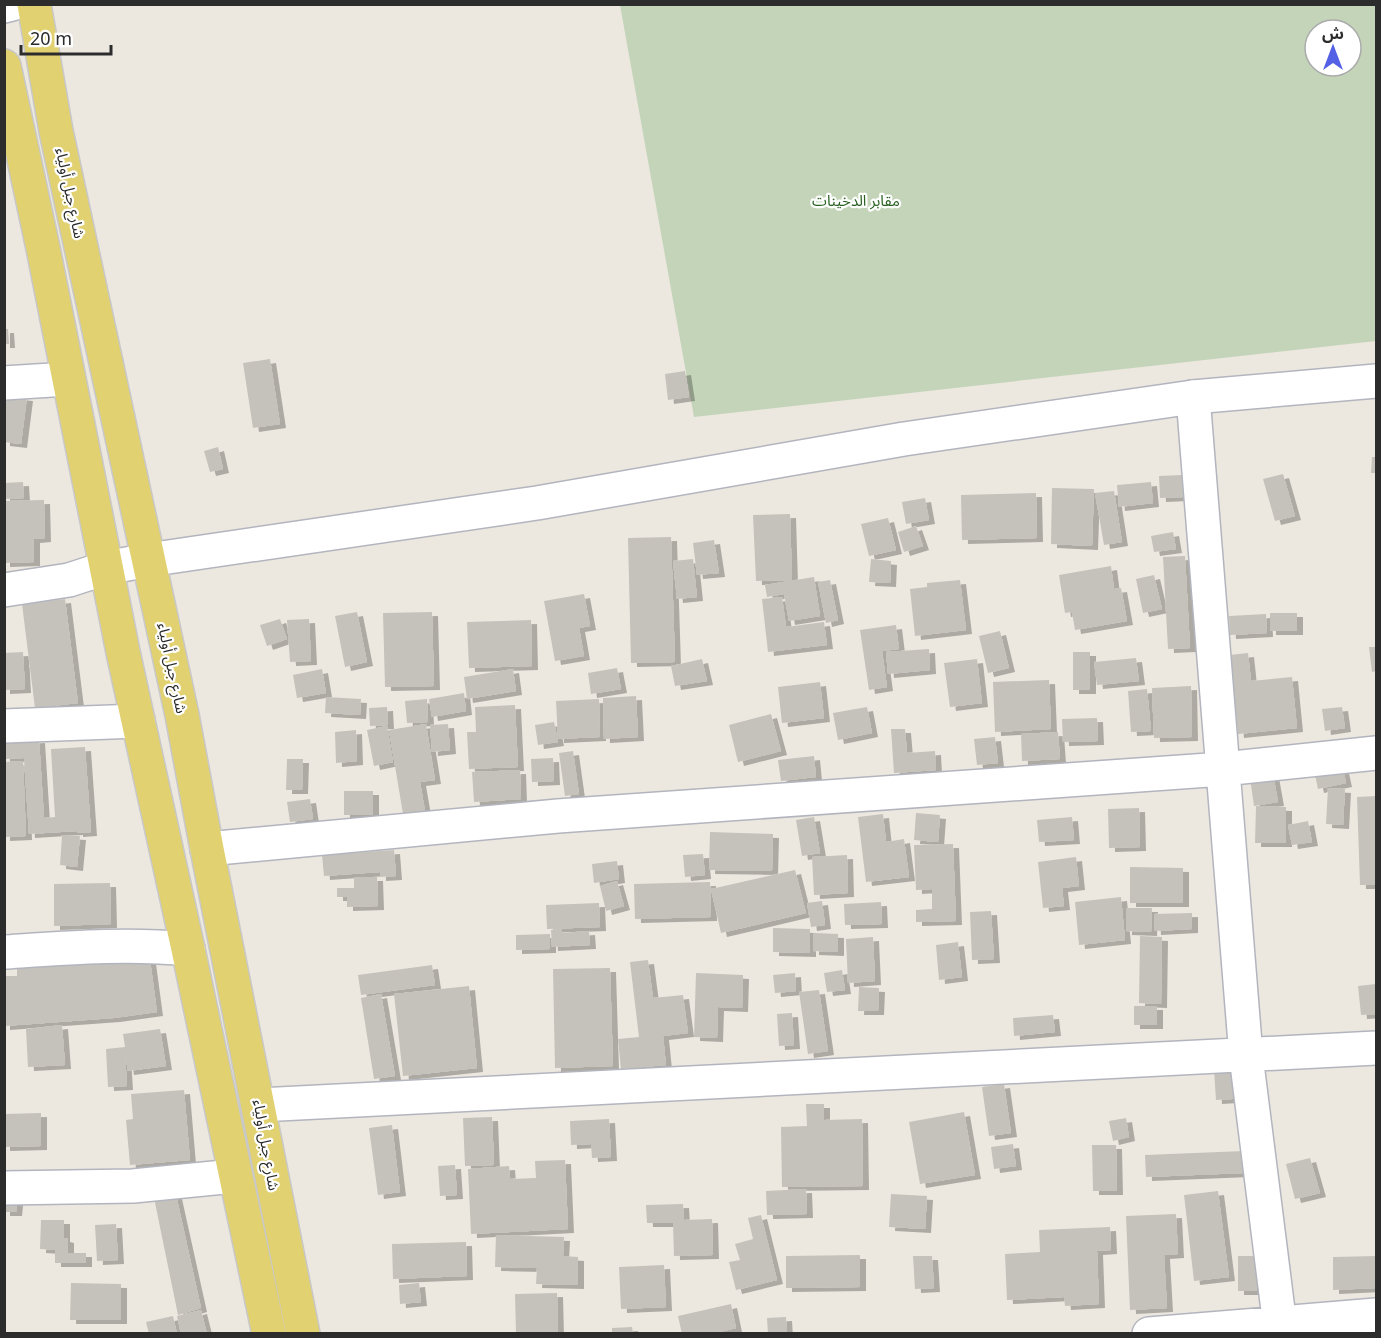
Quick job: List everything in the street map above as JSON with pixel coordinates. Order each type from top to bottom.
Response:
[{"type":"main road","name":"شارع جبل أولياء","points":[[34,4],[56,131],[180,704],[303,1334]]},
{"type":"main road","points":[[4,66],[12,134],[68,379],[138,721],[269,1334]]},
{"type":"street","points":[[4,6],[12,4]]},
{"type":"street","points":[[4,383],[68,379]]},
{"type":"street","points":[[4,590],[69,580],[106,568],[148,560],[537,503],[904,439],[1193,397],[1377,381]]},
{"type":"street","points":[[1193,397],[1246,1056],[1281,1328]]},
{"type":"street","points":[[4,726],[138,721]]},
{"type":"street","points":[[207,849],[558,816],[1223,769],[1377,753]]},
{"type":"street","points":[[4,952],[148,945],[188,949]]},
{"type":"street","points":[[259,1105],[1377,1048]]},
{"type":"street","points":[[4,1188],[133,1186],[234,1176]]},
{"type":"street","points":[[1149,1334],[1281,1328],[1377,1315]]},
{"type":"green space","name":"مقابر الدخينات","points":[[620,5],[1376,5],[1376,341],[694,417]]},
{"type":"building","points":[[4,329],[8,329],[9,344],[4,344]]},
{"type":"building","points":[[270,359],[280,424],[253,428],[243,363]]},
{"type":"building","points":[[685,371],[689,397],[668,400],[665,374]]},
{"type":"building","points":[[4,395],[27,397],[21,444],[4,442]]},
{"type":"building","points":[[218,447],[223,469],[210,472],[204,451]]},
{"type":"building","points":[[1372,457],[1376,457],[1376,473],[1371,473]]},
{"type":"building","points":[[1283,474],[1295,516],[1275,521],[1263,479]]},
{"type":"building","points":[[1182,475],[1183,497],[1160,498],[1159,476]]},
{"type":"building","points":[[23,482],[24,498],[4,499],[4,483]]},
{"type":"building","points":[[1151,482],[1153,503],[1119,507],[1117,485]]},
{"type":"building","points":[[1052,488],[1094,489],[1092,546],[1051,544]]},
{"type":"building","points":[[1114,491],[1122,542],[1104,545],[1095,493]]},
{"type":"building","points":[[1036,493],[1037,538],[962,540],[961,495]]},
{"type":"building","points":[[925,498],[929,520],[906,524],[902,502]]},
{"type":"building","points":[[44,500],[45,538],[34,539],[34,562],[4,563],[4,501]]},
{"type":"building","points":[[790,514],[792,580],[756,581],[753,515]]},
{"type":"building","points":[[888,518],[896,550],[869,556],[861,524]]},
{"type":"building","points":[[916,526],[923,546],[904,552],[898,532]]},
{"type":"building","points":[[1173,532],[1176,549],[1154,552],[1151,536]]},
{"type":"building","points":[[671,537],[675,662],[631,663],[628,538]]},
{"type":"building","points":[[714,540],[719,573],[697,575],[693,543]]},
{"type":"building","points":[[1185,556],[1190,648],[1168,649],[1163,557]]},
{"type":"building","points":[[693,559],[697,597],[677,599],[673,561]]},
{"type":"building","points":[[871,559],[891,561],[890,583],[869,582]]},
{"type":"building","points":[[1111,566],[1114,589],[1121,588],[1127,621],[1075,630],[1072,612],[1065,613],[1059,575]]},
{"type":"building","points":[[1154,575],[1162,609],[1143,613],[1136,579]]},
{"type":"building","points":[[814,577],[820,616],[789,621],[784,594],[767,597],[765,585]]},
{"type":"building","points":[[830,580],[838,620],[826,623],[818,582]]},
{"type":"building","points":[[960,580],[966,630],[915,636],[910,589],[927,587],[927,583]]},
{"type":"building","points":[[584,594],[590,626],[579,628],[584,656],[555,661],[544,601]]},
{"type":"building","points":[[782,597],[786,627],[824,622],[827,645],[768,652],[762,599]]},
{"type":"building","points":[[65,599],[78,703],[35,708],[22,604]]},
{"type":"building","points":[[357,612],[367,662],[345,667],[335,616]]},
{"type":"building","points":[[432,612],[434,686],[385,687],[383,613]]},
{"type":"building","points":[[1270,613],[1297,613],[1297,631],[1270,631]]},
{"type":"building","points":[[1266,614],[1267,633],[1230,635],[1229,616]]},
{"type":"building","points":[[280,619],[287,639],[267,646],[260,625]]},
{"type":"building","points":[[309,619],[311,661],[290,662],[287,620]]},
{"type":"building","points":[[531,620],[532,666],[469,668],[467,622]]},
{"type":"building","points":[[896,625],[899,649],[882,651],[887,687],[869,690],[860,630]]},
{"type":"building","points":[[1000,631],[1009,668],[988,673],[979,636]]},
{"type":"building","points":[[1369,647],[1376,647],[1376,671],[1372,672]]},
{"type":"building","points":[[929,649],[930,670],[888,674],[886,652]]},
{"type":"building","points":[[23,652],[25,689],[4,690],[4,653]]},
{"type":"building","points":[[1073,652],[1090,652],[1090,690],[1073,690]]},
{"type":"building","points":[[1248,653],[1251,681],[1292,677],[1297,728],[1238,734],[1230,655]]},
{"type":"building","points":[[1136,658],[1139,681],[1097,685],[1094,662]]},
{"type":"building","points":[[702,659],[707,681],[675,686],[671,666]]},
{"type":"building","points":[[977,659],[982,703],[950,707],[944,663]]},
{"type":"building","points":[[617,668],[621,689],[591,694],[588,673]]},
{"type":"building","points":[[322,669],[326,693],[297,698],[293,675]]},
{"type":"building","points":[[513,669],[516,691],[467,699],[464,677]]},
{"type":"building","points":[[1049,680],[1051,729],[995,732],[993,682]]},
{"type":"building","points":[[820,682],[824,718],[782,723],[778,687]]},
{"type":"building","points":[[1191,686],[1192,737],[1154,738],[1152,688]]},
{"type":"building","points":[[1147,689],[1151,731],[1131,732],[1128,691]]},
{"type":"building","points":[[464,693],[466,711],[432,717],[429,699]]},
{"type":"building","points":[[636,696],[638,737],[604,739],[603,698]]},
{"type":"building","points":[[326,697],[361,699],[360,715],[325,713]]},
{"type":"building","points":[[427,699],[428,722],[407,723],[405,701]]},
{"type":"building","points":[[599,699],[600,737],[558,739],[556,701]]},
{"type":"building","points":[[515,705],[518,767],[469,769],[467,732],[476,732],[475,707]]},
{"type":"building","points":[[387,707],[388,725],[370,726],[369,708]]},
{"type":"building","points":[[867,707],[872,733],[838,740],[833,713]]},
{"type":"building","points":[[1342,707],[1345,728],[1325,731],[1322,709]]},
{"type":"building","points":[[771,714],[781,751],[738,762],[729,725]]},
{"type":"building","points":[[1097,718],[1098,741],[1063,742],[1062,719]]},
{"type":"building","points":[[554,722],[558,742],[538,745],[535,725]]},
{"type":"building","points":[[426,724],[435,780],[420,782],[425,811],[403,814],[389,730]]},
{"type":"building","points":[[448,724],[450,750],[432,752],[430,725]]},
{"type":"building","points":[[387,726],[393,762],[374,766],[367,730]]},
{"type":"building","points":[[891,729],[905,729],[907,753],[935,751],[936,770],[894,773]]},
{"type":"building","points":[[356,730],[357,761],[336,763],[335,732]]},
{"type":"building","points":[[1058,732],[1060,759],[1022,761],[1021,734]]},
{"type":"building","points":[[995,737],[998,763],[977,765],[974,739]]},
{"type":"building","points":[[39,739],[44,818],[55,817],[51,749],[85,747],[91,832],[29,834],[24,758],[4,759],[4,741]]},
{"type":"building","points":[[573,751],[579,794],[565,796],[559,753]]},
{"type":"building","points":[[814,756],[816,777],[781,781],[778,760]]},
{"type":"building","points":[[553,758],[554,781],[532,782],[531,759]]},
{"type":"building","points":[[287,759],[303,759],[302,790],[286,790]]},
{"type":"building","points":[[23,761],[26,836],[4,837],[4,762]]},
{"type":"building","points":[[1342,765],[1346,783],[1318,789],[1314,770]]},
{"type":"building","points":[[520,770],[521,799],[474,802],[472,772]]},
{"type":"building","points":[[1273,774],[1278,802],[1254,806],[1250,778]]},
{"type":"building","points":[[1328,788],[1345,789],[1343,825],[1326,824]]},
{"type":"building","points":[[344,791],[373,791],[373,815],[344,815]]},
{"type":"building","points":[[1376,796],[1376,885],[1360,885],[1357,797]]},
{"type":"building","points":[[310,799],[313,819],[290,822],[287,802]]},
{"type":"building","points":[[1256,806],[1286,807],[1286,843],[1255,843]]},
{"type":"building","points":[[1139,808],[1140,847],[1109,848],[1108,809]]},
{"type":"building","points":[[916,813],[940,815],[938,842],[914,840]]},
{"type":"building","points":[[883,814],[886,842],[904,839],[909,877],[866,882],[858,817]]},
{"type":"building","points":[[814,817],[820,853],[802,856],[796,820]]},
{"type":"building","points":[[1072,817],[1074,840],[1039,842],[1037,820]]},
{"type":"building","points":[[1308,821],[1312,842],[1292,845],[1288,825]]},
{"type":"building","points":[[710,832],[773,834],[772,871],[709,870]]},
{"type":"building","points":[[62,835],[80,836],[77,867],[60,865]]},
{"type":"building","points":[[953,844],[956,921],[916,922],[916,910],[932,909],[932,889],[916,890],[914,845]]},
{"type":"building","points":[[394,850],[396,876],[380,877],[380,872],[324,876],[322,855]]},
{"type":"building","points":[[703,854],[705,875],[685,877],[683,855]]},
{"type":"building","points":[[847,855],[848,893],[814,895],[812,857]]},
{"type":"building","points":[[1076,857],[1079,886],[1062,888],[1064,906],[1043,908],[1038,862]]},
{"type":"building","points":[[617,861],[619,879],[594,883],[592,864]]},
{"type":"building","points":[[1130,867],[1183,868],[1183,903],[1130,903]]},
{"type":"building","points":[[795,870],[806,913],[721,933],[711,889]]},
{"type":"building","points":[[354,877],[377,877],[378,906],[347,907],[347,897],[337,897],[337,888],[354,888]]},
{"type":"building","points":[[617,881],[624,906],[606,911],[600,886]]},
{"type":"building","points":[[710,882],[711,917],[635,919],[634,884]]},
{"type":"building","points":[[110,883],[111,924],[54,926],[54,884]]},
{"type":"building","points":[[1121,897],[1125,940],[1079,945],[1075,902]]},
{"type":"building","points":[[822,901],[825,925],[811,927],[807,903]]},
{"type":"building","points":[[881,902],[882,924],[845,925],[844,904]]},
{"type":"building","points":[[599,903],[600,927],[547,929],[546,905]]},
{"type":"building","points":[[1126,908],[1152,908],[1151,932],[1126,931]]},
{"type":"building","points":[[991,911],[994,959],[972,960],[970,912]]},
{"type":"building","points":[[1192,913],[1192,929],[1155,931],[1154,914]]},
{"type":"building","points":[[773,928],[810,929],[810,953],[773,952]]},
{"type":"building","points":[[562,929],[562,933],[589,931],[590,945],[552,947],[551,930]]},
{"type":"building","points":[[813,933],[838,934],[838,952],[813,951]]},
{"type":"building","points":[[550,934],[550,949],[516,950],[516,935]]},
{"type":"building","points":[[1140,936],[1162,937],[1161,1004],[1139,1003]]},
{"type":"building","points":[[873,937],[875,981],[848,983],[846,939]]},
{"type":"building","points":[[958,942],[962,977],[939,980],[936,945]]},
{"type":"building","points":[[148,945],[157,1012],[114,1018],[4,1026],[4,976],[17,976],[17,962]]},
{"type":"building","points":[[648,960],[653,998],[683,995],[688,1033],[663,1036],[666,1065],[621,1069],[618,1039],[639,1037],[630,962]]},
{"type":"building","points":[[432,965],[435,985],[361,995],[358,975]]},
{"type":"building","points":[[610,968],[613,1066],[555,1068],[553,969]]},
{"type":"building","points":[[842,970],[845,990],[827,992],[824,973]]},
{"type":"building","points":[[696,973],[743,975],[742,1008],[718,1007],[717,1038],[694,1037]]},
{"type":"building","points":[[795,973],[796,991],[775,993],[773,975]]},
{"type":"building","points":[[1376,984],[1376,1014],[1361,1015],[1358,986]]},
{"type":"building","points":[[469,986],[477,1068],[403,1076],[394,994]]},
{"type":"building","points":[[859,987],[879,988],[878,1011],[858,1011]]},
{"type":"building","points":[[819,990],[828,1051],[808,1054],[799,992]]},
{"type":"building","points":[[381,994],[395,1076],[374,1079],[361,998]]},
{"type":"building","points":[[1134,1006],[1157,1006],[1157,1025],[1134,1025]]},
{"type":"building","points":[[792,1013],[794,1045],[779,1046],[777,1014]]},
{"type":"building","points":[[1053,1015],[1055,1032],[1014,1036],[1013,1018]]},
{"type":"building","points":[[62,1025],[65,1065],[28,1067],[26,1029]]},
{"type":"building","points":[[160,1029],[166,1066],[128,1071],[125,1053],[127,1086],[108,1087],[106,1049],[125,1047],[123,1034]]},
{"type":"building","points":[[1246,1068],[1248,1098],[1216,1100],[1214,1070]]},
{"type":"building","points":[[1004,1084],[1011,1133],[989,1136],[982,1087]]},
{"type":"building","points":[[184,1090],[190,1160],[130,1165],[126,1120],[133,1119],[131,1094]]},
{"type":"building","points":[[806,1104],[824,1104],[824,1120],[862,1119],[863,1186],[782,1187],[781,1127],[807,1126]]},
{"type":"building","points":[[964,1112],[975,1175],[920,1184],[909,1122]]},
{"type":"building","points":[[41,1113],[41,1146],[4,1147],[4,1114]]},
{"type":"building","points":[[492,1117],[494,1165],[465,1166],[463,1118]]},
{"type":"building","points":[[1126,1118],[1129,1137],[1113,1141],[1109,1121]]},
{"type":"building","points":[[609,1119],[611,1157],[592,1158],[591,1144],[571,1145],[570,1121]]},
{"type":"building","points":[[392,1125],[400,1192],[378,1195],[369,1128]]},
{"type":"building","points":[[1013,1144],[1016,1166],[994,1169],[991,1147]]},
{"type":"building","points":[[1092,1145],[1116,1145],[1117,1191],[1093,1191]]},
{"type":"building","points":[[1244,1151],[1244,1173],[1146,1177],[1145,1155]]},
{"type":"building","points":[[1310,1158],[1320,1193],[1295,1199],[1286,1164]]},
{"type":"building","points":[[565,1160],[568,1229],[471,1234],[468,1169],[509,1166],[510,1179],[536,1178],[535,1161]]},
{"type":"building","points":[[455,1165],[457,1195],[440,1196],[438,1166]]},
{"type":"building","points":[[174,1186],[201,1308],[178,1315],[152,1188]]},
{"type":"building","points":[[806,1189],[807,1214],[767,1215],[766,1191]]},
{"type":"building","points":[[4,1190],[18,1192],[16,1212],[4,1212]]},
{"type":"building","points":[[1218,1191],[1229,1277],[1194,1281],[1184,1195]]},
{"type":"building","points":[[891,1194],[927,1196],[925,1229],[889,1227]]},
{"type":"building","points":[[683,1204],[684,1220],[712,1219],[713,1255],[674,1256],[673,1223],[647,1223],[646,1205]]},
{"type":"building","points":[[1176,1214],[1178,1254],[1164,1255],[1167,1308],[1130,1310],[1126,1216]]},
{"type":"building","points":[[761,1215],[777,1280],[736,1290],[729,1262],[740,1260],[735,1244],[753,1239],[748,1218]]},
{"type":"building","points":[[41,1220],[64,1220],[64,1238],[68,1239],[68,1253],[86,1253],[86,1263],[55,1263],[55,1250],[40,1249]]},
{"type":"building","points":[[116,1224],[118,1260],[97,1261],[95,1225]]},
{"type":"building","points":[[1110,1227],[1111,1250],[1097,1251],[1099,1304],[1065,1306],[1064,1297],[1007,1300],[1005,1254],[1040,1252],[1039,1230]]},
{"type":"building","points":[[496,1235],[564,1237],[563,1256],[578,1257],[578,1285],[536,1284],[537,1268],[495,1267]]},
{"type":"building","points":[[466,1242],[467,1276],[393,1279],[392,1244]]},
{"type":"building","points":[[860,1255],[860,1287],[786,1288],[786,1256]]},
{"type":"building","points":[[913,1256],[932,1256],[934,1288],[915,1289]]},
{"type":"building","points":[[1238,1256],[1257,1256],[1257,1291],[1238,1291]]},
{"type":"building","points":[[1376,1256],[1376,1288],[1333,1290],[1333,1257]]},
{"type":"building","points":[[664,1265],[666,1307],[621,1309],[619,1267]]},
{"type":"building","points":[[71,1283],[121,1284],[121,1320],[70,1320]]},
{"type":"building","points":[[419,1283],[421,1302],[400,1304],[399,1285]]},
{"type":"building","points":[[557,1293],[558,1332],[516,1334],[515,1294]]},
{"type":"building","points":[[731,1304],[736,1328],[711,1334],[682,1334],[678,1316]]},
{"type":"building","points":[[201,1310],[207,1334],[181,1334],[177,1316]]},
{"type":"building","points":[[173,1316],[177,1334],[149,1334],[146,1322]]},
{"type":"building","points":[[786,1317],[787,1334],[768,1334],[767,1318]]},
{"type":"building","points":[[632,1327],[633,1334],[612,1334],[612,1328]]}]
